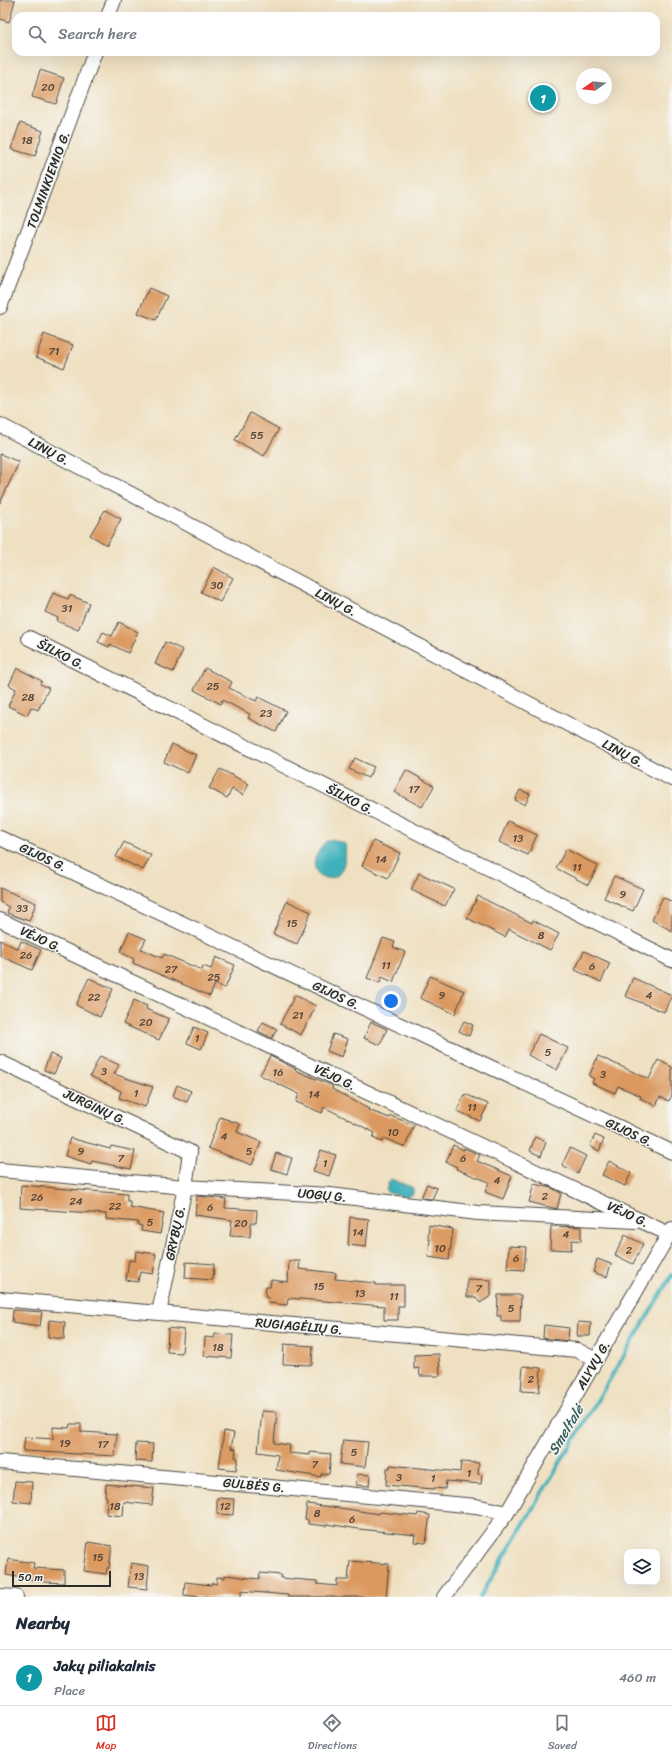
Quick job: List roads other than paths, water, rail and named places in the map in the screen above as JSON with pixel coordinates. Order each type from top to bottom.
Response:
[{"type":"street","points":[[110,12],[114,0]]},
{"type":"street","name":"TOLMINKIEMIO G.","points":[[0,307],[94,56]]},
{"type":"street","name":"LINŲ G.","points":[[0,424],[672,779]]},
{"type":"street","name":"ŠILKO G.","points":[[29,638],[672,960]]},
{"type":"street","name":"GIJOS G.","points":[[0,838],[672,1152]]},
{"type":"street","name":"VĖJO G.","points":[[0,920],[643,1221],[671,1231]]},
{"type":"street","name":"JURGINŲ G.","points":[[0,1062],[190,1152]]},
{"type":"street","name":"GRYBŲ G.","points":[[159,1313],[185,1187],[190,1152]]},
{"type":"street","name":"UOGŲ G.","points":[[0,1170],[185,1187],[330,1195],[478,1213],[562,1219],[643,1221]]},
{"type":"street","name":"ALYVŲ G.","points":[[444,1597],[507,1513],[671,1231]]},
{"type":"street","name":"RUGIAGĖLIŲ G.","points":[[0,1299],[577,1350],[596,1360]]},
{"type":"street","name":"GULBĖS G.","points":[[0,1462],[468,1505],[507,1513]]},
{"type":"street","points":[[0,1596],[16,1597]]},
{"type":"water","points":[[332,839],[345,844],[346,853],[344,864],[339,873],[332,878],[319,876],[315,868],[314,861],[323,845]]},
{"type":"water","points":[[391,1179],[413,1188],[413,1194],[403,1197],[387,1192],[386,1190]]},
{"type":"waterway","name":"Smeltalė","points":[[480,1597],[672,1275]]},
{"type":"place","name":"Jakų piliakalnis","points":[[543,98]]}]
